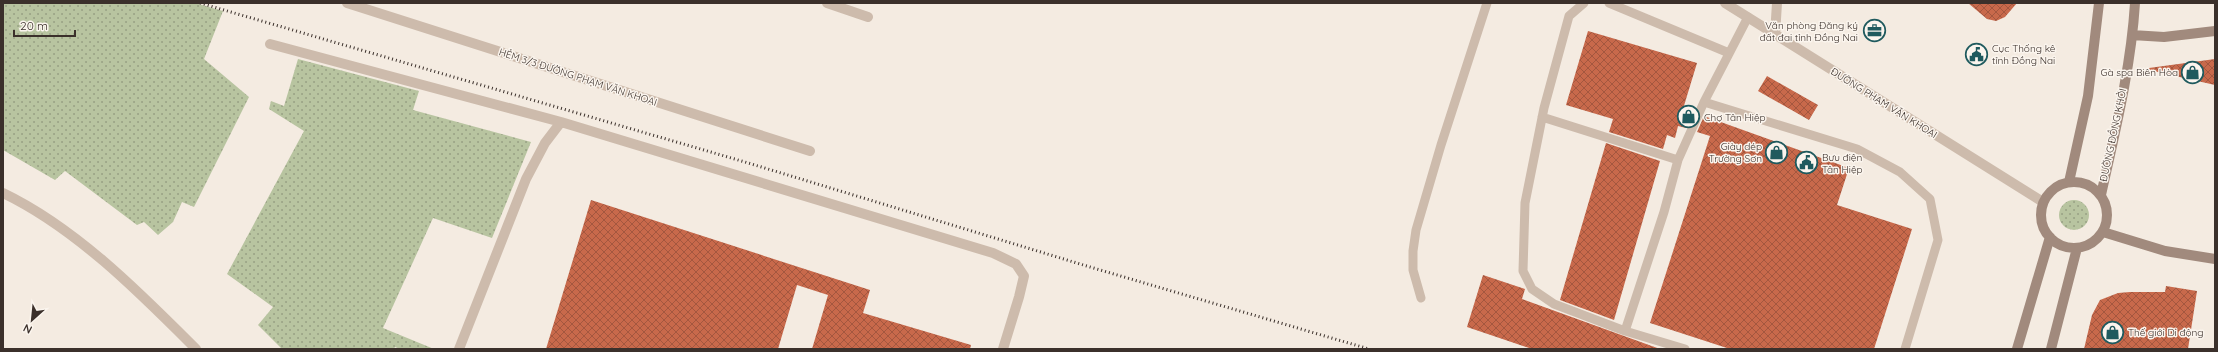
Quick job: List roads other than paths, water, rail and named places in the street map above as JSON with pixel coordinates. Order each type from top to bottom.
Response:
[{"type":"main road","points":[[2069,182],[2088,96],[2099,3]]},
{"type":"main road","name":"ĐƯỜNG ĐỒNG KHỞI","points":[[2101,195],[2118,116],[2132,35],[2135,3]]},
{"type":"main road","points":[[2132,35],[2164,36],[2215,31]]},
{"type":"main road","points":[[2069,182],[2086,184],[2101,195],[2108,213],[2104,232],[2092,243],[2077,248],[2062,246],[2050,237],[2042,224],[2041,217],[2043,202],[2053,189],[2069,182]]},
{"type":"main road","points":[[2104,232],[2165,251],[2215,259]]},
{"type":"main road","points":[[2017,349],[2050,237]]},
{"type":"main road","points":[[2051,349],[2077,248]]},
{"type":"street","name":"HẺM 3/3 ĐƯỜNG PHẠM VĂN KHOAI","points":[[347,3],[810,151]]},
{"type":"street","points":[[827,3],[868,17]]},
{"type":"street","name":"ĐƯỜNG PHẠM VĂN KHOAI","points":[[1725,3],[2043,202]]},
{"type":"street","points":[[1775,35],[1777,3]]},
{"type":"street","points":[[270,44],[561,122],[986,251],[1016,264],[1024,276],[1020,297],[1003,349]]},
{"type":"street","points":[[459,349],[526,179],[545,144],[561,122]]},
{"type":"street","points":[[3,193],[26,204],[78,242],[147,300],[196,349]]},
{"type":"lane","points":[[1421,298],[1413,270],[1413,251],[1416,230],[1440,145],[1487,3]]},
{"type":"lane","points":[[1584,3],[1569,16],[1542,117],[1525,203],[1523,271],[1532,289],[1554,304],[1625,331],[1685,349]]},
{"type":"lane","points":[[1609,3],[1729,53]]},
{"type":"lane","points":[[1625,331],[1664,212],[1678,160],[1704,102],[1748,17]]},
{"type":"lane","points":[[1704,102],[1857,149],[1900,172],[1930,200],[1938,240],[1905,349]]},
{"type":"lane","points":[[1542,117],[1678,160]]},
{"type":"railway","points":[[200,3],[745,162],[1090,267],[1369,349]]},
{"type":"place","name":"Văn phòng Đăng ký đất đai tỉnh Đồng Nai","points":[[1874,31]]},
{"type":"place","name":"Cục Thống kê tỉnh Đồng Nai","points":[[1977,54]]},
{"type":"place","name":"Gà spa Biên Hòa","points":[[2193,72]]},
{"type":"place","name":"Chợ Tân Hiệp","points":[[1689,117]]},
{"type":"place","name":"Giày dép Trường Sơn","points":[[1777,152]]},
{"type":"place","name":"Bưu điện Tân Hiệp","points":[[1806,163]]},
{"type":"place","name":"Thế giới Di động","points":[[2112,332]]}]
